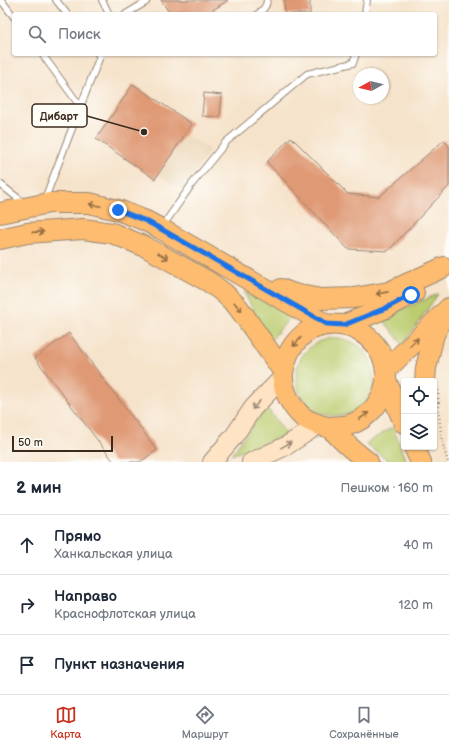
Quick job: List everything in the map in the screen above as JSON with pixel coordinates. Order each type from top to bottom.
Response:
[{"type":"main road","points":[[0,213],[49,203],[89,203],[118,210],[146,221],[241,275],[335,325],[359,330],[372,340],[381,354],[386,375],[401,415]]},
{"type":"main road","points":[[0,239],[27,233],[83,229],[112,233],[146,247],[209,282],[224,293],[238,307],[283,374]]},
{"type":"main road","points":[[241,275],[294,294],[321,299],[354,298],[389,292],[446,265]]},
{"type":"main road","points":[[368,462],[323,426],[304,418],[293,407],[286,393],[283,374],[288,354],[297,340],[311,330],[335,325],[386,308],[411,295],[428,283],[446,265]]},
{"type":"main road","points":[[251,462],[286,446],[323,426],[349,425],[367,416],[380,400],[386,375],[449,309]]},
{"type":"main road","points":[[430,378],[426,368],[434,334],[449,309]]},
{"type":"main road","points":[[212,462],[234,436],[253,408],[283,374]]},
{"type":"main road","points":[[415,450],[421,462]]},
{"type":"main road","points":[[429,450],[431,462]]},
{"type":"lane","points":[[1,0],[12,14]]},
{"type":"lane","points":[[56,0],[65,12]]},
{"type":"lane","points":[[102,0],[108,12]]},
{"type":"lane","points":[[261,12],[267,3],[267,0]]},
{"type":"lane","points":[[365,12],[367,0]]},
{"type":"lane","points":[[129,12],[146,2]]},
{"type":"lane","points":[[43,56],[80,106]]},
{"type":"lane","points":[[0,184],[36,205],[80,106],[100,56]]},
{"type":"lane","points":[[161,229],[192,184],[226,142],[307,74],[353,63],[355,56]]},
{"type":"path","points":[[437,405],[442,442],[448,462]]},
{"type":"shaded area","points":[[186,135],[210,150],[183,191],[159,175]]},
{"type":"green space","points":[[244,292],[293,314],[269,342]]},
{"type":"green space","points":[[438,294],[403,345],[382,318]]},
{"type":"green space","points":[[327,338],[343,338],[357,344],[368,355],[374,369],[374,385],[368,399],[357,410],[343,416],[327,416],[313,410],[302,399],[296,385],[296,369],[302,355],[313,344]]},
{"type":"green space","points":[[266,407],[287,435],[231,455]]},
{"type":"green space","points":[[393,427],[406,462],[391,462],[365,444]]},
{"type":"building","points":[[161,0],[228,0],[210,12],[169,12]]},
{"type":"building","points":[[284,0],[310,0],[310,12],[285,12]]},
{"type":"building","points":[[133,84],[192,124],[155,179],[96,139]]},
{"type":"building","points":[[204,93],[222,95],[220,117],[202,116]]},
{"type":"building","points":[[291,137],[348,194],[379,197],[444,140],[449,146],[449,186],[388,251],[348,249],[267,162]]},
{"type":"building","points":[[69,333],[157,450],[140,462],[114,462],[35,358]]},
{"type":"place","name":"Дибарт","points":[[144,132]]},
{"type":"route","points":[[118,210],[146,221],[161,229],[327,324],[344,325],[386,308],[411,295]]}]
